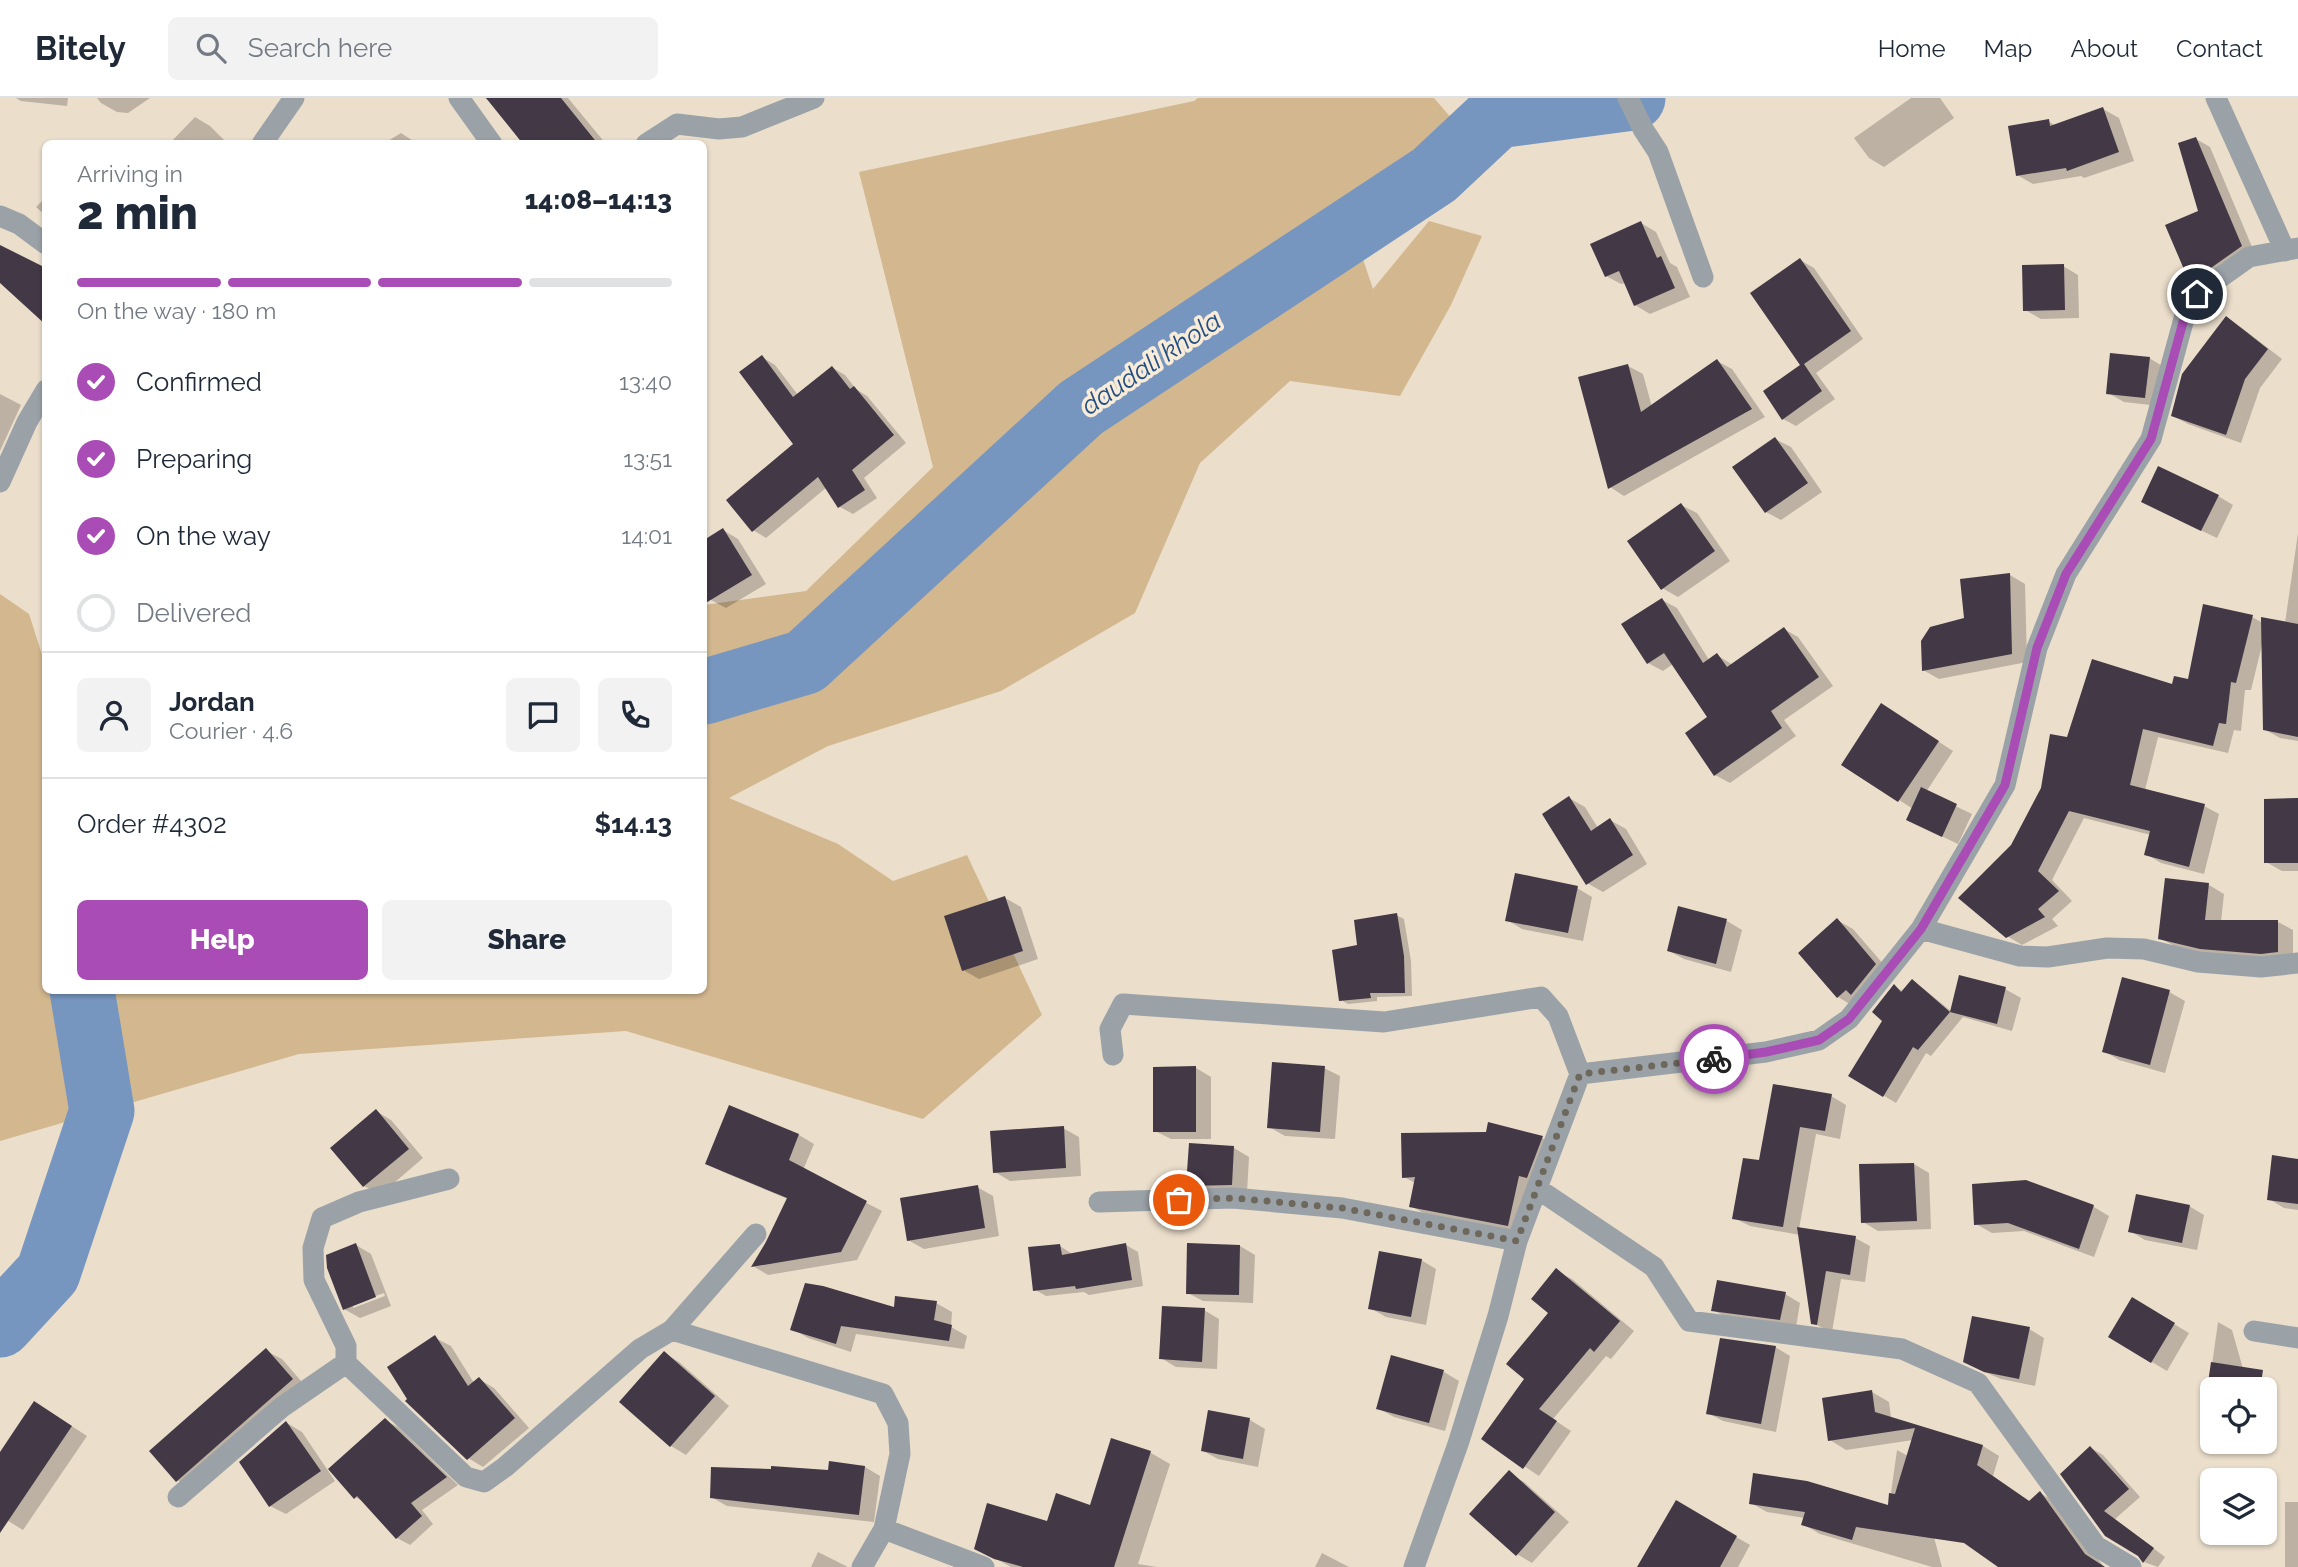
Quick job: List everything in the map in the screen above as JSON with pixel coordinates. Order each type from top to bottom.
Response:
[{"type":"street","points":[[265,140],[294,98]]},
{"type":"street","points":[[459,98],[489,140]]},
{"type":"street","points":[[652,140],[677,124],[719,129],[742,127],[814,98]]},
{"type":"street","points":[[1628,98],[1643,130],[1658,152],[1703,277]]},
{"type":"street","points":[[1580,1074],[1766,1052],[1819,1040],[1849,1019],[1921,929],[2005,785],[2037,648],[2066,574],[2151,439],[2185,315],[2197,294],[2249,257],[2292,250],[2216,98]]},
{"type":"street","points":[[0,216],[19,224],[42,241]]},
{"type":"street","points":[[0,482],[27,422],[42,397]]},
{"type":"street","points":[[1921,929],[2020,956],[2048,957],[2108,948],[2144,949],[2198,962],[2262,967],[2298,964]]},
{"type":"street","points":[[1113,1055],[1110,1029],[1123,1004],[1384,1021],[1541,997],[1558,1016],[1580,1074],[1517,1241],[1498,1315],[1458,1444],[1414,1567]]},
{"type":"street","points":[[449,1179],[359,1202],[322,1218],[313,1248],[314,1280],[346,1346],[346,1363],[466,1477],[484,1482],[505,1467],[640,1349],[672,1330],[756,1234]]},
{"type":"street","points":[[1538,1189],[1654,1266],[1689,1321],[1902,1349],[1978,1383],[2096,1546],[2130,1567]]},
{"type":"street","points":[[1099,1202],[1246,1199],[1342,1208],[1517,1241]]},
{"type":"street","points":[[672,1330],[883,1394],[898,1423],[900,1454],[884,1529],[862,1567]]},
{"type":"street","points":[[2254,1331],[2298,1338]]},
{"type":"street","points":[[178,1497],[282,1407],[346,1363]]},
{"type":"street","points":[[884,1529],[984,1567]]},
{"type":"shaded area","points":[[1198,98],[1434,98],[1459,127],[1348,215],[1373,289],[1429,221],[1482,236],[1451,305],[1400,396],[1290,381],[1200,463],[1135,613],[1001,691],[828,746],[729,798],[838,844],[893,881],[967,855],[1042,1015],[923,1119],[626,1031],[299,1054],[0,1141],[0,594],[29,614],[42,655],[42,994],[707,994],[707,605],[806,591],[933,467],[859,172]]},
{"type":"building","points":[[486,98],[561,98],[595,140],[520,140]]},
{"type":"building","points":[[2103,107],[2119,152],[2067,171],[2066,168],[2016,176],[2008,126],[2049,119],[2050,126]]},
{"type":"building","points":[[2196,137],[2242,246],[2189,281],[2165,225],[2198,211],[2178,143]]},
{"type":"building","points":[[1641,221],[1657,258],[1661,256],[1675,288],[1634,306],[1619,271],[1605,277],[1590,244]]},
{"type":"building","points":[[0,245],[42,266],[42,321],[0,283]]},
{"type":"building","points":[[1800,258],[1851,331],[1804,364],[1822,391],[1782,420],[1763,391],[1800,365],[1750,293]]},
{"type":"building","points":[[2064,264],[2065,310],[2023,311],[2022,265]]},
{"type":"building","points":[[2226,316],[2268,349],[2245,379],[2226,435],[2171,416],[2182,374]]},
{"type":"building","points":[[2110,353],[2150,357],[2145,398],[2106,394]]},
{"type":"building","points":[[762,355],[793,397],[832,366],[850,389],[854,386],[894,435],[852,470],[865,490],[838,508],[818,477],[752,532],[726,500],[793,444],[739,372]]},
{"type":"building","points":[[1717,359],[1752,409],[1608,489],[1578,377],[1628,364],[1641,412]]},
{"type":"building","points":[[1775,437],[1808,483],[1765,513],[1732,467]]},
{"type":"building","points":[[2158,466],[2219,495],[2201,531],[2141,502]]},
{"type":"building","points":[[1681,503],[1715,551],[1661,590],[1627,541]]},
{"type":"building","points":[[723,528],[752,575],[707,602],[707,538]]},
{"type":"building","points":[[2010,573],[2012,654],[1922,671],[1921,641],[1930,627],[1964,618],[1960,579]]},
{"type":"building","points":[[1662,598],[1703,663],[1717,653],[1727,667],[1784,627],[1819,677],[1771,711],[1782,728],[1714,776],[1685,733],[1707,717],[1664,653],[1647,664],[1621,624]]},
{"type":"building","points":[[2203,604],[2253,615],[2236,683],[2231,682],[2226,724],[2219,723],[2213,746],[2143,729],[2130,785],[2205,804],[2189,867],[2144,855],[2150,831],[2069,811],[2038,871],[2059,891],[2038,909],[2045,917],[2006,938],[1958,898],[2011,845],[2041,788],[2050,734],[2067,737],[2092,659],[2172,684],[2174,676],[2188,679]]},
{"type":"building","points":[[2261,617],[2298,624],[2298,737],[2263,730]]},
{"type":"building","points":[[1881,703],[1939,741],[1898,802],[1841,765]]},
{"type":"building","points":[[1921,787],[1957,804],[1942,837],[1906,820]]},
{"type":"building","points":[[1569,796],[1591,831],[1610,818],[1633,855],[1586,885],[1542,814]]},
{"type":"building","points":[[2298,798],[2298,863],[2264,863],[2264,799]]},
{"type":"building","points":[[1515,873],[1578,886],[1568,933],[1505,921]]},
{"type":"building","points":[[2165,878],[2209,883],[2205,920],[2278,920],[2278,952],[2261,954],[2200,949],[2158,939]]},
{"type":"building","points":[[1005,896],[1023,951],[962,971],[944,916]]},
{"type":"building","points":[[1678,906],[1727,919],[1716,964],[1667,951]]},
{"type":"building","points":[[1397,913],[1404,956],[1405,993],[1370,993],[1371,998],[1339,1001],[1332,950],[1357,945],[1354,920]]},
{"type":"building","points":[[1837,918],[1876,964],[1851,995],[1846,990],[1837,998],[1798,953]]},
{"type":"building","points":[[1959,975],[2006,987],[1997,1024],[1950,1012]]},
{"type":"building","points":[[2122,977],[2170,990],[2150,1065],[2102,1052]]},
{"type":"building","points":[[1912,979],[1950,1012],[1918,1050],[1913,1047],[1883,1097],[1848,1076],[1882,1021],[1872,1012],[1894,984],[1901,992]]},
{"type":"building","points":[[1272,1062],[1325,1066],[1320,1132],[1267,1128]]},
{"type":"building","points":[[1196,1066],[1196,1132],[1153,1132],[1153,1067]]},
{"type":"building","points":[[1773,1084],[1832,1094],[1825,1131],[1800,1127],[1783,1227],[1732,1219],[1743,1158],[1759,1160]]},
{"type":"building","points":[[729,1105],[799,1134],[789,1160],[867,1201],[841,1252],[751,1267],[787,1198],[705,1164]]},
{"type":"building","points":[[376,1109],[409,1149],[363,1187],[330,1148]]},
{"type":"building","points":[[1488,1122],[1543,1136],[1527,1178],[1519,1176],[1508,1226],[1409,1207],[1415,1177],[1402,1178],[1401,1133],[1486,1132]]},
{"type":"building","points":[[1064,1126],[1066,1168],[993,1173],[990,1131]]},
{"type":"building","points":[[1189,1143],[1234,1146],[1232,1185],[1186,1186]]},
{"type":"building","points":[[2272,1155],[2298,1159],[2298,1204],[2267,1200]]},
{"type":"building","points":[[1914,1163],[1917,1221],[1861,1223],[1859,1164]]},
{"type":"building","points":[[2026,1180],[2094,1205],[2079,1249],[2008,1223],[1974,1225],[1972,1184]]},
{"type":"building","points":[[978,1185],[985,1228],[907,1241],[900,1198]]},
{"type":"building","points":[[2136,1194],[2190,1205],[2182,1243],[2128,1232]]},
{"type":"building","points":[[1797,1227],[1856,1236],[1850,1275],[1826,1271],[1817,1325],[1811,1324]]},
{"type":"building","points":[[356,1243],[376,1297],[343,1310],[327,1268],[326,1255]]},
{"type":"building","points":[[1126,1243],[1132,1280],[1076,1289],[1075,1286],[1033,1291],[1028,1247],[1060,1244],[1062,1255]]},
{"type":"building","points":[[1187,1243],[1240,1245],[1239,1295],[1186,1294]]},
{"type":"building","points":[[1379,1251],[1422,1259],[1411,1317],[1368,1309]]},
{"type":"building","points":[[1556,1268],[1620,1321],[1594,1352],[1590,1348],[1539,1409],[1557,1421],[1523,1469],[1481,1439],[1524,1379],[1506,1364],[1548,1313],[1531,1299]]},
{"type":"building","points":[[1717,1280],[1786,1292],[1780,1320],[1711,1311]]},
{"type":"building","points":[[805,1283],[894,1307],[895,1296],[937,1301],[934,1320],[952,1325],[949,1341],[841,1326],[836,1344],[790,1330]]},
{"type":"building","points":[[2132,1297],[2175,1323],[2151,1363],[2108,1337]]},
{"type":"building","points":[[1162,1306],[1205,1308],[1202,1362],[1159,1359]]},
{"type":"building","points":[[1972,1316],[2030,1327],[2019,1379],[1984,1372],[1963,1362]]},
{"type":"building","points":[[435,1335],[468,1386],[479,1377],[515,1418],[467,1460],[405,1401],[407,1399],[387,1367]]},
{"type":"building","points":[[1720,1338],[1776,1346],[1761,1424],[1706,1414]]},
{"type":"building","points":[[266,1348],[293,1379],[176,1482],[149,1451]]},
{"type":"building","points":[[664,1351],[715,1396],[670,1447],[619,1402]]},
{"type":"building","points":[[1391,1355],[1444,1370],[1429,1423],[1376,1409]]},
{"type":"building","points":[[2211,1362],[2263,1370],[2262,1377],[2209,1377]]},
{"type":"building","points":[[1872,1390],[1875,1412],[1983,1445],[1977,1465],[2029,1501],[2040,1491],[2085,1554],[2105,1567],[1998,1567],[1964,1543],[1856,1527],[1852,1540],[1801,1525],[1805,1512],[1749,1504],[1753,1473],[1807,1481],[1888,1505],[1889,1493],[1895,1494],[1915,1428],[1828,1441],[1822,1398]]},
{"type":"building","points":[[34,1401],[72,1426],[0,1533],[0,1452]]},
{"type":"building","points":[[1208,1410],[1250,1418],[1243,1459],[1201,1451]]},
{"type":"building","points":[[385,1418],[447,1477],[411,1503],[422,1516],[396,1539],[357,1496],[354,1499],[328,1469]]},
{"type":"building","points":[[286,1421],[321,1471],[269,1507],[239,1462]]},
{"type":"building","points":[[1111,1438],[1151,1451],[1114,1567],[1023,1567],[994,1559],[974,1549],[987,1503],[1047,1521],[1056,1493],[1090,1505]]},
{"type":"building","points":[[2090,1446],[2129,1489],[2104,1511],[2154,1548],[2143,1563],[2138,1556],[2105,1536],[2060,1474]]},
{"type":"building","points":[[829,1461],[865,1466],[859,1515],[710,1498],[711,1467],[771,1469],[771,1466],[828,1470]]},
{"type":"building","points":[[1509,1470],[1555,1512],[1516,1556],[1469,1514]]},
{"type":"building","points":[[1676,1500],[1737,1536],[1720,1567],[1637,1567]]},
{"type":"waterway","name":"daudali khola","points":[[707,691],[805,662],[1081,408],[1434,175],[1497,116],[1633,98]]},
{"type":"waterway","name":"daudali khola","points":[[0,1325],[48,1273],[102,1111],[83,994]]},
{"type":"way so far","points":[[1179,1200],[1233,1198],[1342,1208],[1517,1241],[1580,1074],[1714,1059]]},
{"type":"route","points":[[1714,1059],[1766,1052],[1819,1040],[1849,1019],[1921,929],[2005,785],[2037,648],[2066,574],[2151,439],[2185,315],[2197,294]]}]
